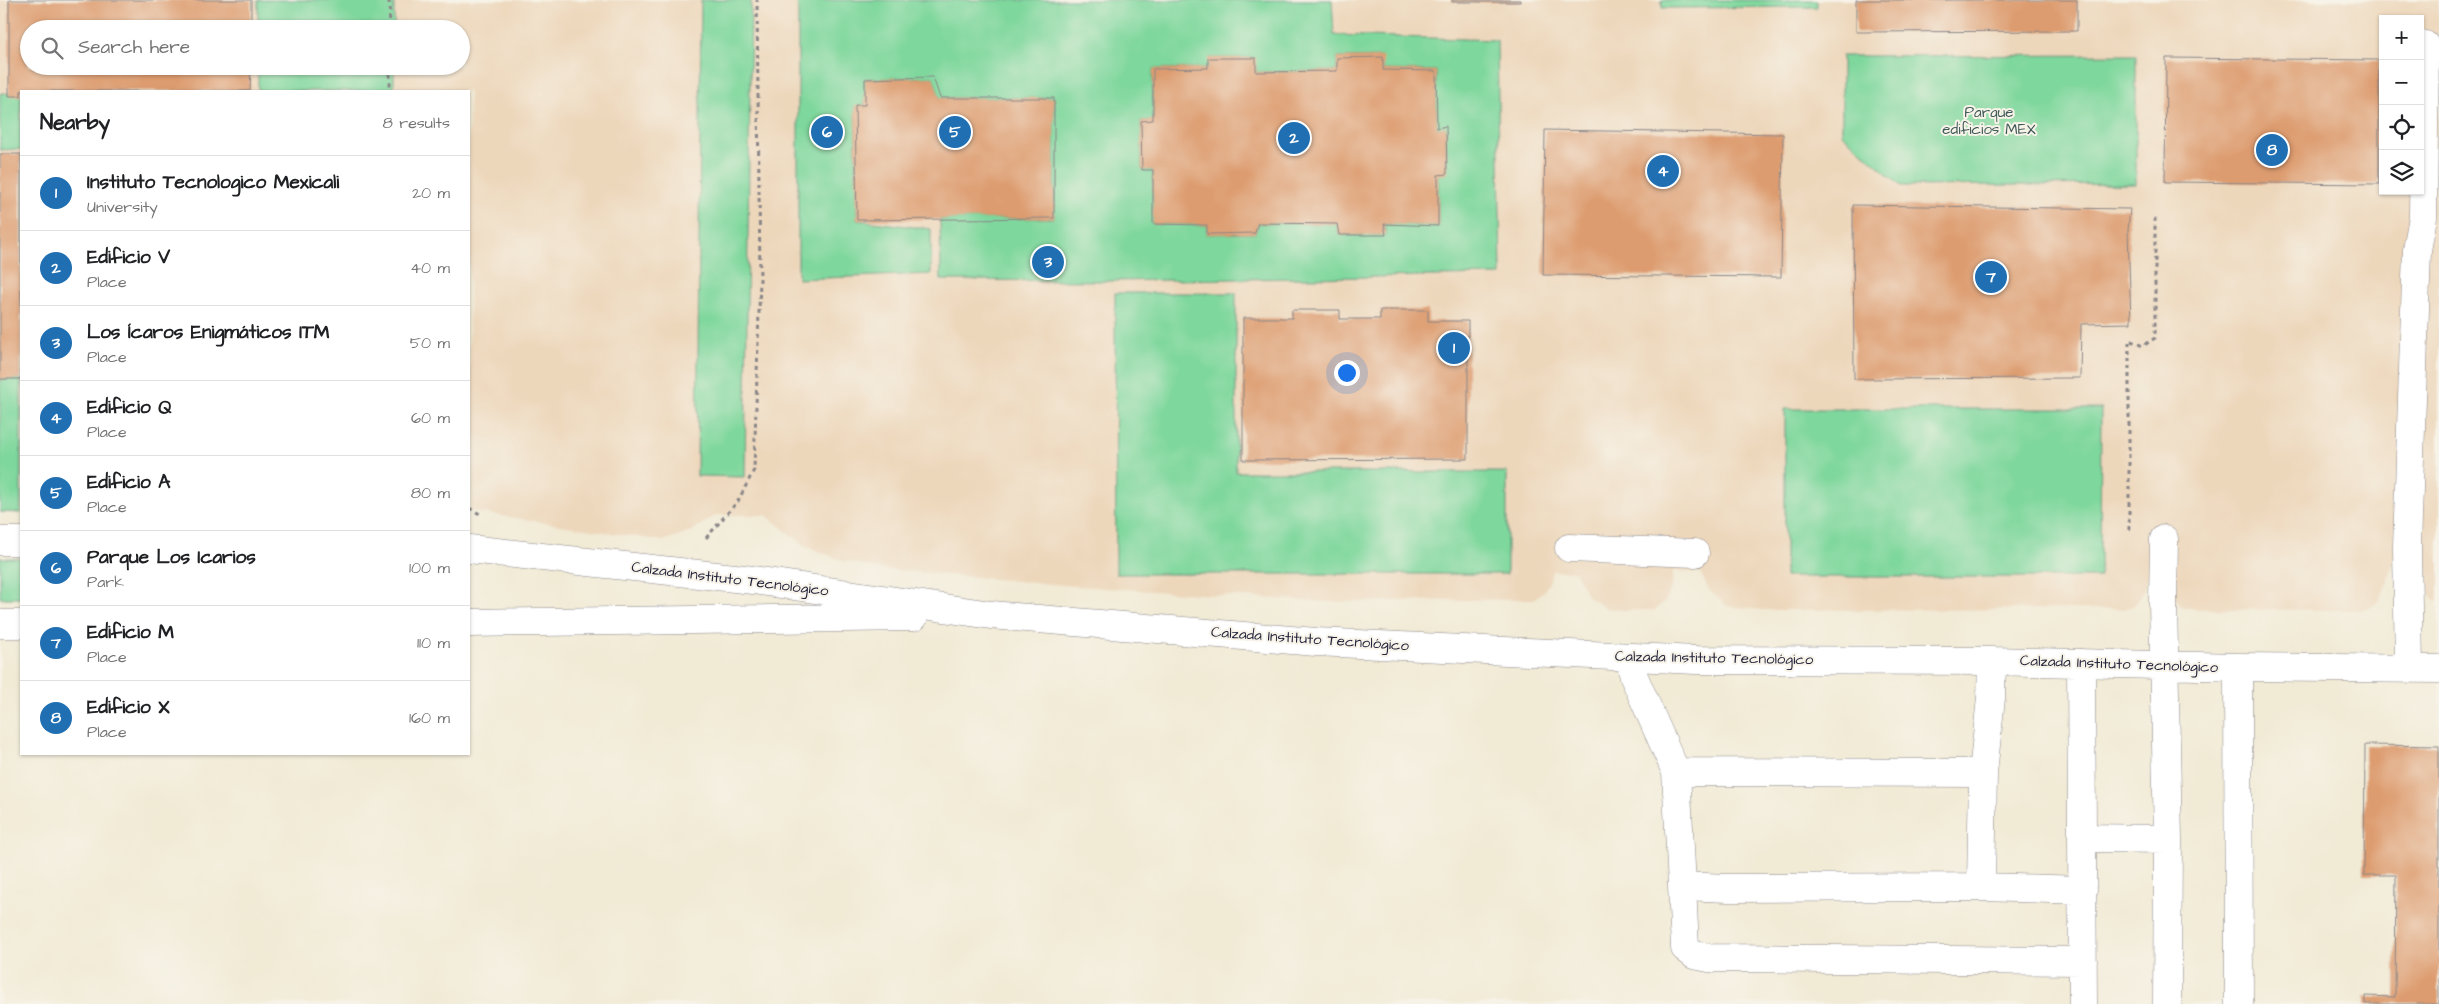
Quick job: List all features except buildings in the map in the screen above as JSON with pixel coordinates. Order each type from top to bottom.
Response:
[{"type":"street","points":[[2409,668],[2408,537],[2417,250],[2423,217],[2425,45]]},
{"type":"street","points":[[2164,539],[2168,839],[2167,1004]]},
{"type":"street","points":[[0,541],[20,541]]},
{"type":"street","points":[[1569,548],[1696,553]]},
{"type":"street","name":"Calzada Instituto Tecnológico","points":[[470,549],[754,580],[991,615],[1316,642],[1696,660],[1992,661],[2238,667],[2439,669]]},
{"type":"street","name":"Calzada Instituto Tecnológico","points":[[470,623],[991,615]]},
{"type":"street","points":[[0,624],[20,624]]},
{"type":"street","points":[[1629,658],[1634,677],[1676,772],[1685,948],[1694,955],[1709,958],[2083,961]]},
{"type":"street","points":[[1982,887],[1983,773],[1991,698],[1992,661]]},
{"type":"street","points":[[2081,663],[2083,1004]]},
{"type":"street","points":[[2238,667],[2239,1004]]},
{"type":"street","points":[[1676,772],[1983,773]]},
{"type":"street","points":[[2083,838],[2168,839]]},
{"type":"street","points":[[1682,886],[1728,888],[1982,887],[2083,890]]},
{"type":"path","points":[[390,0],[390,20]]},
{"type":"path","points":[[704,540],[710,536],[738,501],[754,470],[760,279],[757,0]]},
{"type":"path","points":[[390,75],[390,90]]},
{"type":"path","points":[[2129,534],[2129,340],[2143,346],[2155,338],[2155,214]]},
{"type":"path","points":[[470,508],[487,516]]},
{"type":"shaded area","points":[[0,0],[2439,0],[2439,602],[2426,589],[2418,563],[2393,563],[2386,588],[2379,601],[2366,610],[2195,609],[2181,606],[2153,564],[2144,590],[2134,606],[2123,609],[1763,610],[1727,606],[1709,590],[1700,572],[1673,571],[1672,586],[1666,600],[1655,610],[1605,608],[1588,597],[1575,571],[1552,571],[1549,583],[1543,592],[1534,599],[1327,602],[1075,586],[880,569],[841,560],[805,546],[766,515],[717,515],[691,531],[663,541],[470,511],[470,90],[20,90],[20,505],[0,505]]},
{"type":"green space","points":[[258,0],[394,0],[394,20],[258,20]]},
{"type":"green space","points":[[701,0],[751,0],[745,477],[697,476]]},
{"type":"green space","points":[[798,0],[1332,0],[1334,35],[1497,40],[1501,275],[1109,281],[941,280],[940,219],[1054,218],[1054,98],[940,98],[933,77],[865,79],[865,105],[855,106],[857,220],[931,229],[931,274],[798,279]],"holes":[[[1382,57],[1383,70],[1436,71],[1437,128],[1446,127],[1447,173],[1438,175],[1438,226],[1384,224],[1386,235],[1339,235],[1337,224],[1258,223],[1255,233],[1207,234],[1207,225],[1153,224],[1153,170],[1142,170],[1141,121],[1153,120],[1153,69],[1208,68],[1209,58],[1255,58],[1256,72],[1337,71],[1337,58]]]},
{"type":"green space","points":[[1662,0],[1817,0],[1817,7],[1662,8]]},
{"type":"green space","name":"Parque edificios MEX","points":[[2136,55],[2136,184],[1901,186],[1842,134],[1842,56]]},
{"type":"green space","points":[[258,75],[394,75],[394,90],[258,90]]},
{"type":"green space","points":[[0,93],[20,94],[20,149],[0,150]]},
{"type":"green space","points":[[1115,293],[1236,293],[1236,472],[1507,472],[1507,574],[1116,574]]},
{"type":"green space","points":[[0,379],[20,379],[20,513],[0,512]]},
{"type":"green space","points":[[1785,409],[2101,409],[2100,577],[1785,577]]},
{"type":"green space","points":[[0,558],[20,558],[20,598],[0,598]]},
{"type":"place","name":"Parque Los Icarios","points":[[827,132]]},
{"type":"place","name":"Edificio A","points":[[955,132]]},
{"type":"place","name":"Edificio V","points":[[1294,138]]},
{"type":"place","name":"Edificio X","points":[[2272,150]]},
{"type":"place","name":"Edificio Q","points":[[1663,171]]},
{"type":"place","name":"Los Ícaros Enigmáticos ITM","points":[[1048,262]]},
{"type":"place","name":"Edificio M","points":[[1991,277]]},
{"type":"place","name":"Instituto Tecnologico Mexicali","points":[[1454,348]]}]
